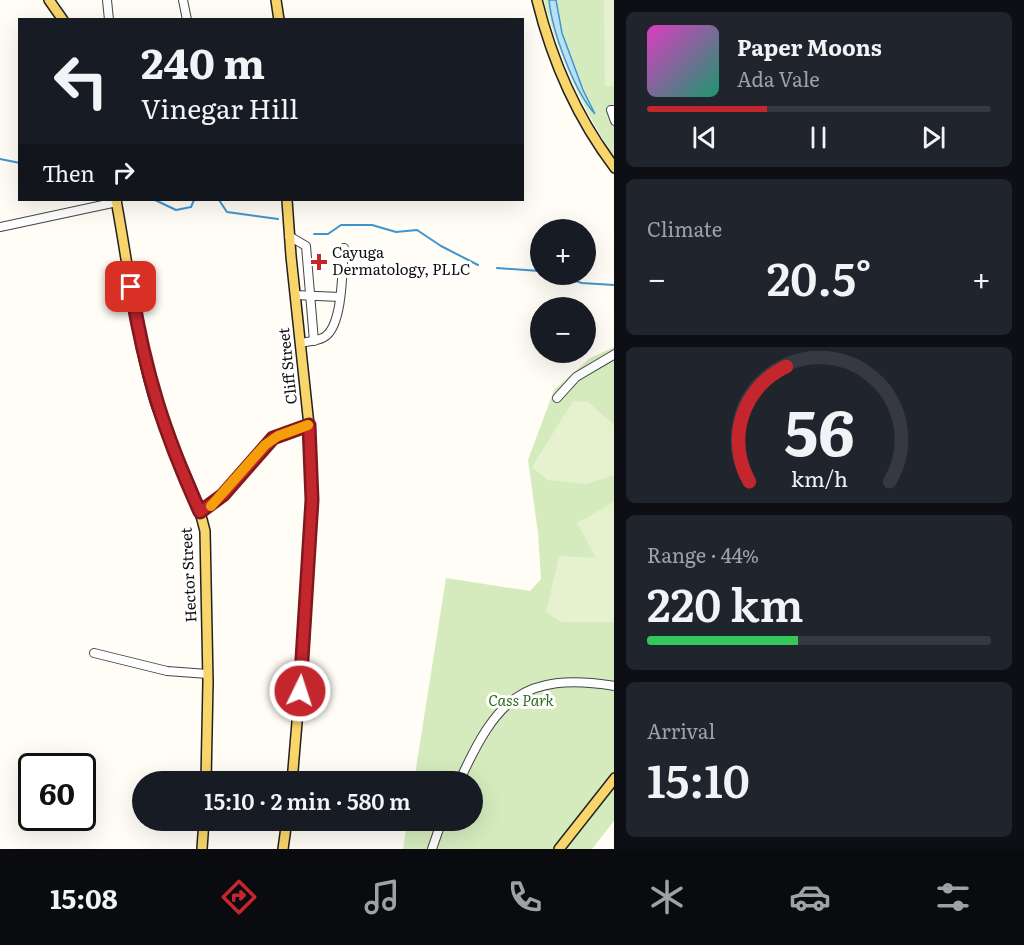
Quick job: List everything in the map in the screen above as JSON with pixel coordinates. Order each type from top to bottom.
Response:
[{"type":"main road","points":[[49,0],[62,18]]},
{"type":"main road","points":[[276,0],[279,18]]},
{"type":"main road","points":[[537,0],[549,42],[568,90],[587,127],[614,167]]},
{"type":"main road","name":"Hector Street","points":[[116,201],[138,336],[152,393],[168,441],[200,512],[205,531],[208,674],[206,771]]},
{"type":"main road","name":"Cliff Street","points":[[287,201],[309,425],[312,500],[305,627],[293,771]]},
{"type":"main road","points":[[559,849],[614,779]]},
{"type":"main road","points":[[202,849],[203,831]]},
{"type":"main road","points":[[283,849],[285,831]]},
{"type":"street","points":[[107,0],[109,18]]},
{"type":"street","points":[[183,0],[187,18]]},
{"type":"street","points":[[0,227],[116,201]]},
{"type":"street","points":[[289,236],[306,246],[314,341]]},
{"type":"street","points":[[301,343],[326,337],[332,330],[340,297],[344,248]]},
{"type":"street","points":[[295,295],[340,297]]},
{"type":"street","points":[[557,398],[576,377],[614,355]]},
{"type":"street","points":[[200,512],[223,495],[273,438],[309,425]]},
{"type":"street","points":[[94,653],[167,670],[208,674]]},
{"type":"street","points":[[465,771],[492,719],[506,704],[525,692],[545,684],[563,681],[614,686]]},
{"type":"street","points":[[432,849],[438,831]]},
{"type":"green space","points":[[544,0],[614,0],[614,157],[592,120],[564,62]]},
{"type":"green space","points":[[604,0],[614,0],[614,86],[605,86]]},
{"type":"green space","name":"Cass Park","points":[[614,347],[614,821],[592,849],[403,849],[406,831],[483,831],[483,771],[416,771],[446,578],[530,591],[541,579],[538,533],[528,460],[554,390],[584,363],[596,363],[596,355]]},
{"type":"green space","points":[[573,401],[588,402],[614,425],[614,475],[586,484],[548,480],[532,467]]},
{"type":"green space","points":[[614,502],[614,622],[561,622],[546,612],[559,556],[596,558],[577,523]]},
{"type":"water","points":[[549,0],[556,0],[562,33],[583,90],[595,114],[579,91],[565,60],[554,28]]},
{"type":"waterway","points":[[0,159],[18,163]]},
{"type":"waterway","points":[[157,201],[176,210],[191,207],[194,201]]},
{"type":"waterway","points":[[220,201],[227,212],[278,219]]},
{"type":"waterway","points":[[314,234],[328,234],[341,225],[372,225],[396,232],[417,230],[441,246],[478,265]]},
{"type":"waterway","points":[[497,268],[530,270]]},
{"type":"waterway","points":[[596,284],[614,285]]},
{"type":"slow traffic","points":[[211,506],[273,438],[308,425]]},
{"type":"place","name":"Cayuga Dermatology, PLLC","points":[[319,262]]},
{"type":"route","points":[[131,287],[138,336],[152,393],[168,441],[200,512],[214,504],[223,495],[273,438],[309,425],[312,500],[300,691]]}]
